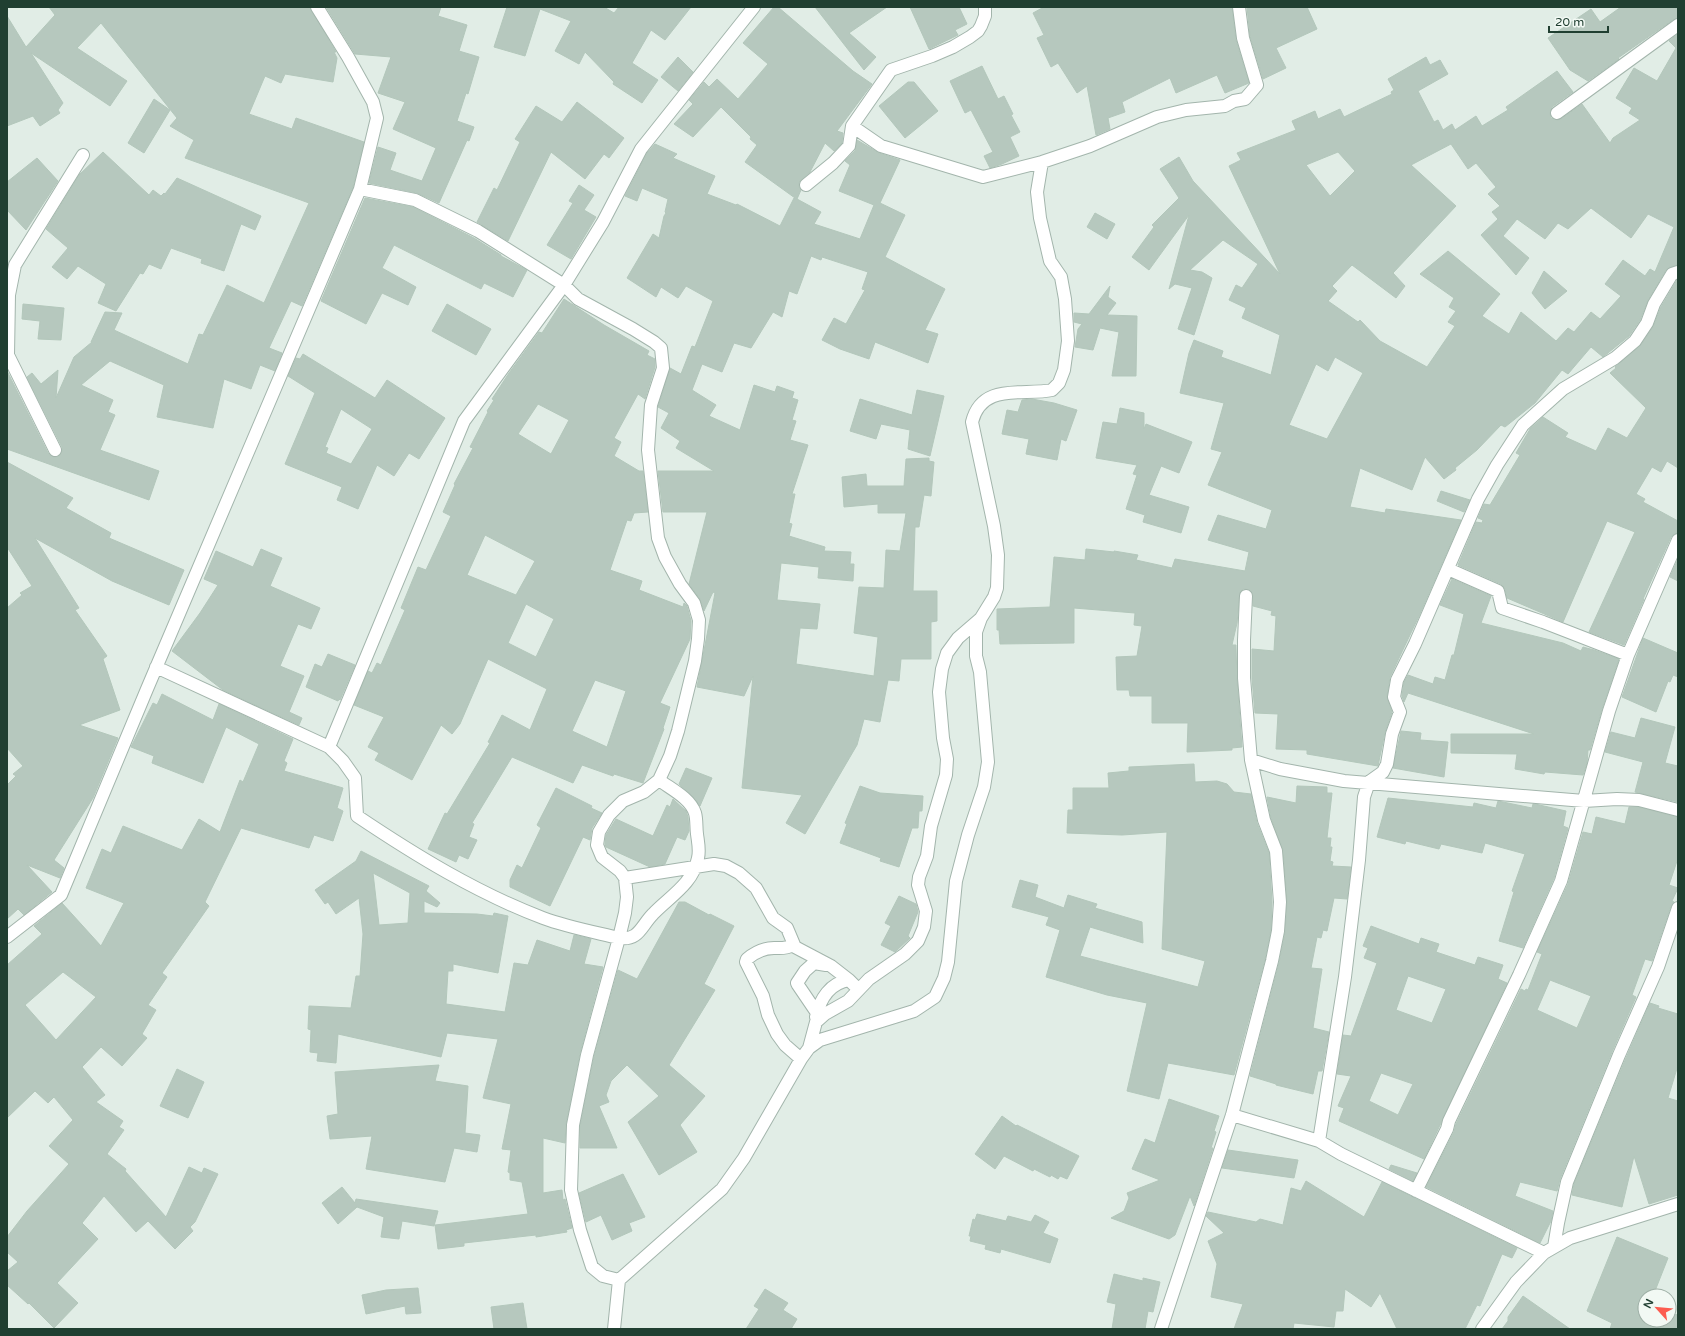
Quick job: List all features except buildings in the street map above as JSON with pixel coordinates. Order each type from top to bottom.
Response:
[{"type":"street","points":[[7,937],[61,895],[156,667],[360,189],[377,118],[373,102],[348,57],[317,7]]},
{"type":"street","points":[[329,747],[464,421],[564,285],[603,222],[641,149],[754,7]]},
{"type":"street","points":[[806,185],[833,163],[849,146],[852,126],[891,70],[953,48],[970,37],[978,31],[981,26],[985,16],[985,7]]},
{"type":"street","points":[[852,126],[881,146],[983,177],[1042,162],[1090,146],[1157,118],[1186,110],[1225,106],[1234,101],[1245,99],[1257,86],[1243,38],[1239,7]]},
{"type":"street","points":[[1557,113],[1678,25]]},
{"type":"street","points":[[55,450],[7,355],[9,295],[15,265],[84,155]]},
{"type":"street","points":[[817,1018],[840,1006],[876,972],[911,949],[918,941],[924,926],[926,911],[918,885],[919,877],[927,856],[931,826],[946,775],[947,759],[943,738],[939,692],[942,669],[947,653],[958,638],[981,618],[990,605],[997,588],[998,555],[994,526],[972,422],[975,413],[982,403],[993,396],[1023,391],[1052,390],[1059,383],[1067,356],[1065,299],[1061,277],[1050,261],[1040,218],[1037,192],[1042,162]]},
{"type":"street","points":[[360,189],[415,200],[478,230],[564,285],[578,298],[638,332],[654,342],[660,348],[663,368],[651,405],[648,450],[658,538],[665,557],[694,603],[699,620],[698,639],[695,661],[688,684],[684,708],[670,756],[659,780],[644,792],[623,801],[609,815],[599,832],[597,845],[602,857],[620,871],[626,878],[626,913],[587,1055],[573,1125],[571,1190],[580,1230],[592,1267],[603,1276],[619,1280]]},
{"type":"street","points":[[1319,1141],[1345,977],[1359,860],[1364,796],[1369,782],[1383,772],[1386,764],[1392,734],[1400,712],[1394,697],[1397,680],[1415,644],[1478,499],[1497,465],[1523,425],[1563,389],[1616,358],[1634,341],[1647,323],[1654,304],[1672,274],[1678,272]]},
{"type":"street","points":[[1416,1191],[1448,1129],[1449,1121],[1509,996],[1560,882],[1609,711],[1628,655],[1678,540]]},
{"type":"street","points":[[1448,569],[1498,591],[1502,608],[1543,622],[1628,655]]},
{"type":"street","points":[[1160,1329],[1232,1115],[1272,961],[1278,931],[1280,902],[1276,851],[1264,820],[1251,760],[1244,678],[1246,596]]},
{"type":"street","points":[[614,1329],[619,1280],[722,1188],[744,1158],[801,1059],[809,1048],[820,1040],[914,1011],[935,997],[944,978],[948,962],[956,880],[970,828],[984,787],[988,762],[980,672],[976,656],[976,632],[981,618]]},
{"type":"street","points":[[156,667],[329,747],[343,760],[355,778],[357,816],[388,837],[472,886],[511,905],[545,919],[619,938],[631,939],[637,935],[654,913],[671,899],[686,883],[696,867],[699,858],[694,811],[681,796],[659,780]]},
{"type":"street","points":[[1251,760],[1280,769],[1344,781],[1584,801],[1617,799],[1638,800],[1678,810]]},
{"type":"street","points":[[626,878],[714,864],[726,866],[739,873],[756,888],[773,918],[787,928],[793,945],[831,966],[858,989]]},
{"type":"street","points":[[1554,1247],[1567,1182],[1619,1055],[1658,967],[1678,908]]},
{"type":"street","points":[[793,945],[784,948],[774,948],[760,951],[747,959],[746,962],[763,996],[768,1014],[777,1034],[785,1045],[801,1059]]},
{"type":"street","points":[[817,1018],[797,982],[805,971],[814,963],[831,966]]},
{"type":"street","points":[[809,1048],[822,999],[832,987],[842,981],[849,980]]},
{"type":"street","points":[[1232,1115],[1319,1141],[1341,1154],[1544,1253]]},
{"type":"street","points":[[1482,1329],[1516,1282],[1544,1253],[1570,1238],[1678,1204]]}]
